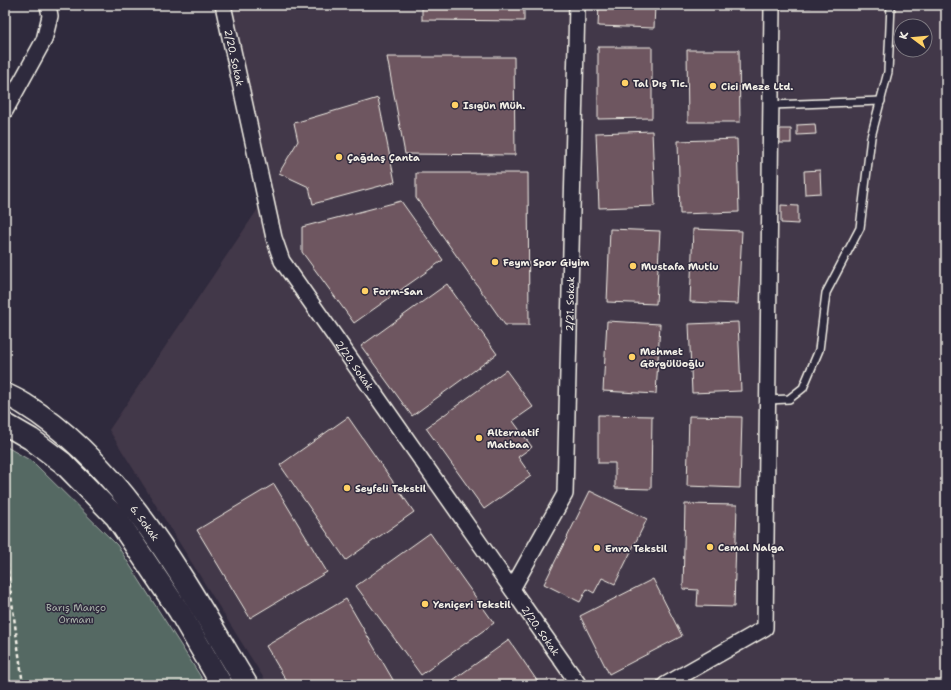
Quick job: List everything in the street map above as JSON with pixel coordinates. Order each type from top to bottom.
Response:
[{"type":"main road","name":"6. Sokak","points":[[5,394],[23,403],[49,421],[69,438],[86,453],[126,499],[144,521],[176,567],[247,685]]},
{"type":"main road","name":"6. Sokak","points":[[5,424],[31,439],[63,463],[116,517],[179,611],[222,685]]},
{"type":"street","points":[[5,111],[44,40],[50,16],[48,5]]},
{"type":"street","name":"2/20. Sokak","points":[[223,5],[274,238],[282,261],[579,685]]},
{"type":"street","name":"2/21. Sokak","points":[[512,589],[565,494],[577,5]]},
{"type":"street","points":[[666,685],[765,628],[772,5]]},
{"type":"lane","points":[[768,400],[789,399],[803,388],[819,350],[826,293],[860,228],[871,136],[888,72],[891,5]]},
{"type":"lane","points":[[771,105],[881,101]]},
{"type":"path","points":[[5,549],[24,685]]},
{"type":"shaded area","points":[[218,5],[946,5],[946,685],[268,685],[109,430],[264,200]]},
{"type":"green space","name":"Barış Manço Ormanı","points":[[5,446],[33,462],[117,545],[206,685],[5,685]]},
{"type":"building","points":[[422,5],[524,5],[524,21],[422,20]]},
{"type":"building","points":[[599,5],[655,5],[654,28],[598,26]]},
{"type":"building","points":[[790,5],[811,5],[811,7],[790,7]]},
{"type":"building","name":"Tal Dış Tic.","points":[[598,47],[652,47],[652,118],[598,119]]},
{"type":"building","name":"Cici Meze Ltd.","points":[[687,50],[739,50],[740,122],[688,122]]},
{"type":"building","name":"Isıgün Müh.","points":[[387,57],[514,57],[515,155],[405,154]]},
{"type":"building","name":"Çağdaş Çanta","points":[[378,98],[395,182],[313,204],[309,187],[279,173],[298,141],[294,123]]},
{"type":"building","points":[[815,124],[816,134],[797,135],[797,125]]},
{"type":"building","points":[[780,129],[791,129],[791,143],[780,143]]},
{"type":"building","points":[[652,131],[655,206],[599,208],[596,133]]},
{"type":"building","points":[[737,139],[739,212],[680,214],[678,141]]},
{"type":"building","points":[[820,170],[821,193],[805,194],[804,171]]},
{"type":"building","name":"Feym Spor Giyim","points":[[416,173],[528,173],[529,325],[505,325],[416,198]]},
{"type":"building","name":"Form-San","points":[[401,201],[443,260],[354,323],[302,252],[302,227]]},
{"type":"building","points":[[781,205],[798,206],[798,224],[781,223]]},
{"type":"building","name":"Mustafa Mutlu","points":[[610,229],[660,231],[656,304],[607,302]]},
{"type":"building","points":[[693,229],[742,231],[738,304],[690,302]]},
{"type":"building","points":[[447,284],[497,354],[412,416],[361,346]]},
{"type":"building","name":"Mehmet Görgülüoğlu","points":[[607,321],[660,324],[656,394],[603,391]]},
{"type":"building","points":[[738,322],[741,391],[692,393],[689,324]]},
{"type":"building","name":"Alternatif Matbaa","points":[[506,370],[533,407],[513,421],[532,447],[518,457],[531,476],[484,509],[426,428]]},
{"type":"building","points":[[598,415],[652,416],[651,489],[615,488],[615,463],[598,463]]},
{"type":"building","points":[[689,416],[742,417],[740,488],[687,486]]},
{"type":"building","name":"Seyfeli Tekstil","points":[[348,417],[414,512],[346,560],[280,465]]},
{"type":"building","points":[[274,484],[327,572],[250,618],[197,530]]},
{"type":"building","name":"Enra Tekstil","points":[[590,491],[647,519],[615,584],[602,578],[594,593],[587,589],[580,602],[544,584]]},
{"type":"building","name":"Cemal Nalga","points":[[685,504],[737,505],[734,607],[697,606],[698,590],[683,589]]},
{"type":"building","name":"Yeniçeri Tekstil","points":[[430,533],[494,623],[421,675],[356,586]]},
{"type":"building","points":[[653,579],[682,636],[609,674],[580,616]]},
{"type":"building","points":[[346,599],[396,685],[289,685],[266,646]]},
{"type":"building","points":[[509,640],[540,685],[446,685]]},
{"type":"place","name":"Tal Dış Tic.","points":[[625,83]]},
{"type":"place","name":"Cici Meze Ltd.","points":[[713,86]]},
{"type":"place","name":"Isıgün Müh.","points":[[455,105]]},
{"type":"place","name":"Çağdaş Çanta","points":[[339,157]]},
{"type":"place","name":"Feym Spor Giyim","points":[[495,262]]},
{"type":"place","name":"Mustafa Mutlu","points":[[633,266]]},
{"type":"place","name":"Form-San","points":[[365,291]]},
{"type":"place","name":"Mehmet Görgülüoğlu","points":[[632,357]]},
{"type":"place","name":"Alternatif Matbaa","points":[[479,438]]},
{"type":"place","name":"Seyfeli Tekstil","points":[[347,488]]},
{"type":"place","name":"Cemal Nalga","points":[[710,547]]},
{"type":"place","name":"Enra Tekstil","points":[[597,548]]},
{"type":"place","name":"Yeniçeri Tekstil","points":[[425,604]]}]
